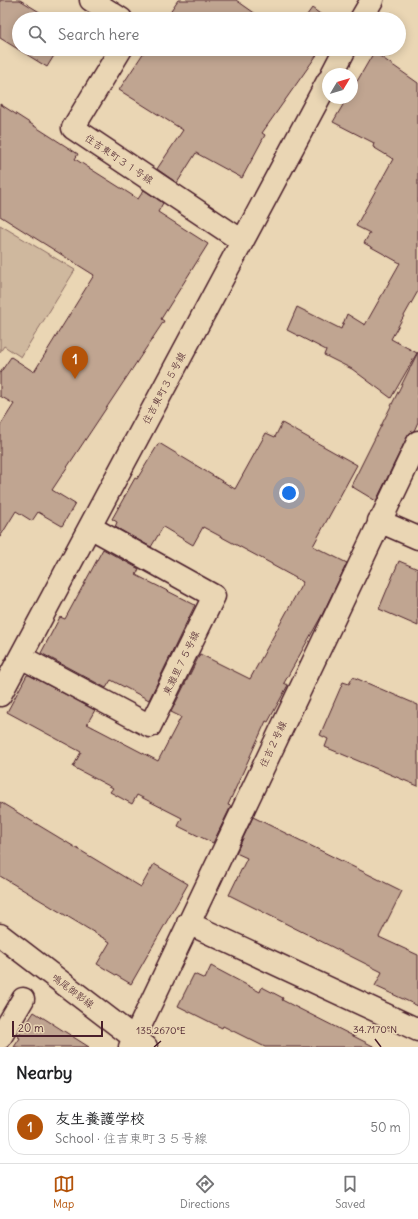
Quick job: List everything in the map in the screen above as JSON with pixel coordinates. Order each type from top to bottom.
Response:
[{"type":"street","points":[[91,0],[110,12]]},
{"type":"street","points":[[366,12],[372,0]]},
{"type":"street","name":"住吉東町３１号線","points":[[117,56],[73,128],[242,241]]},
{"type":"street","points":[[335,68],[341,56]]},
{"type":"street","name":"住吉東町３５号線","points":[[0,695],[322,92]]},
{"type":"street","name":"住吉２号線","points":[[137,1044],[188,923],[418,442]]},
{"type":"street","points":[[379,522],[418,538]]},
{"type":"street","name":"東灘里７５号線","points":[[20,657],[150,726],[214,596],[90,528]]},
{"type":"street","points":[[188,923],[418,1030]]},
{"type":"street","name":"鳴尾御影線","points":[[0,935],[137,1044]]},
{"type":"street","points":[[0,1038],[23,999]]},
{"type":"shaded area","points":[[0,225],[75,270],[21,357],[4,346],[0,352]]},
{"type":"building","points":[[0,0],[20,0],[40,12],[12,12],[12,45],[0,38]]},
{"type":"building","points":[[178,0],[236,0],[253,12],[170,12]]},
{"type":"building","points":[[312,8],[317,12],[309,12]]},
{"type":"building","points":[[29,56],[54,56],[47,67]]},
{"type":"building","points":[[141,56],[316,56],[262,133],[265,135],[242,178],[196,153],[177,183],[157,169],[183,130],[119,90]]},
{"type":"building","points":[[372,56],[380,56],[418,83],[418,291],[391,339],[417,353],[391,398],[352,369],[324,355],[326,350],[287,330],[297,307],[341,329],[347,314],[365,325],[400,263],[364,243],[370,233],[356,226],[393,159],[373,147],[374,143],[333,122],[344,104],[358,104],[358,80]]},
{"type":"building","points":[[0,104],[78,154],[75,159],[138,199],[144,190],[163,203],[158,212],[208,244],[161,319],[164,321],[52,490],[75,504],[62,526],[38,512],[32,521],[16,511],[0,537],[0,426],[14,404],[0,396],[0,373],[11,357],[34,372],[94,275],[0,216]]},
{"type":"building","points":[[418,352],[418,422],[414,431],[407,437],[376,501],[351,486]]},
{"type":"building","points":[[282,423],[357,465],[313,546],[347,563],[322,615],[284,683],[288,685],[268,722],[266,721],[228,805],[231,806],[213,843],[178,826],[182,818],[137,795],[132,804],[110,792],[113,788],[73,767],[81,752],[7,712],[27,675],[29,675],[95,710],[87,724],[158,761],[181,717],[171,712],[200,654],[250,679],[303,582],[203,527],[193,545],[163,527],[151,547],[115,527],[117,522],[112,519],[135,478],[137,479],[159,443],[235,489],[266,433],[275,437]]},
{"type":"building","points":[[103,549],[139,569],[136,575],[195,605],[149,700],[111,680],[106,688],[41,653],[60,617],[65,619]]},
{"type":"building","points":[[399,561],[418,569],[418,626],[379,609]]},
{"type":"building","points":[[353,677],[418,705],[418,786],[325,747],[328,739],[320,735],[343,682],[349,684]]},
{"type":"building","points":[[0,802],[141,887],[154,864],[188,884],[131,984],[97,964],[110,942],[0,876]]},
{"type":"building","points":[[253,817],[402,891],[379,937],[418,955],[418,1006],[375,986],[382,972],[229,895],[247,858],[236,853]]},
{"type":"building","points":[[211,966],[260,992],[262,987],[283,998],[282,1000],[375,1047],[265,1047],[178,1006],[194,974],[205,979]]},
{"type":"building","points":[[34,1012],[89,1047],[14,1047],[20,1038],[18,1037]]},
{"type":"place","name":"友生養護学校","points":[[75,379]]}]
